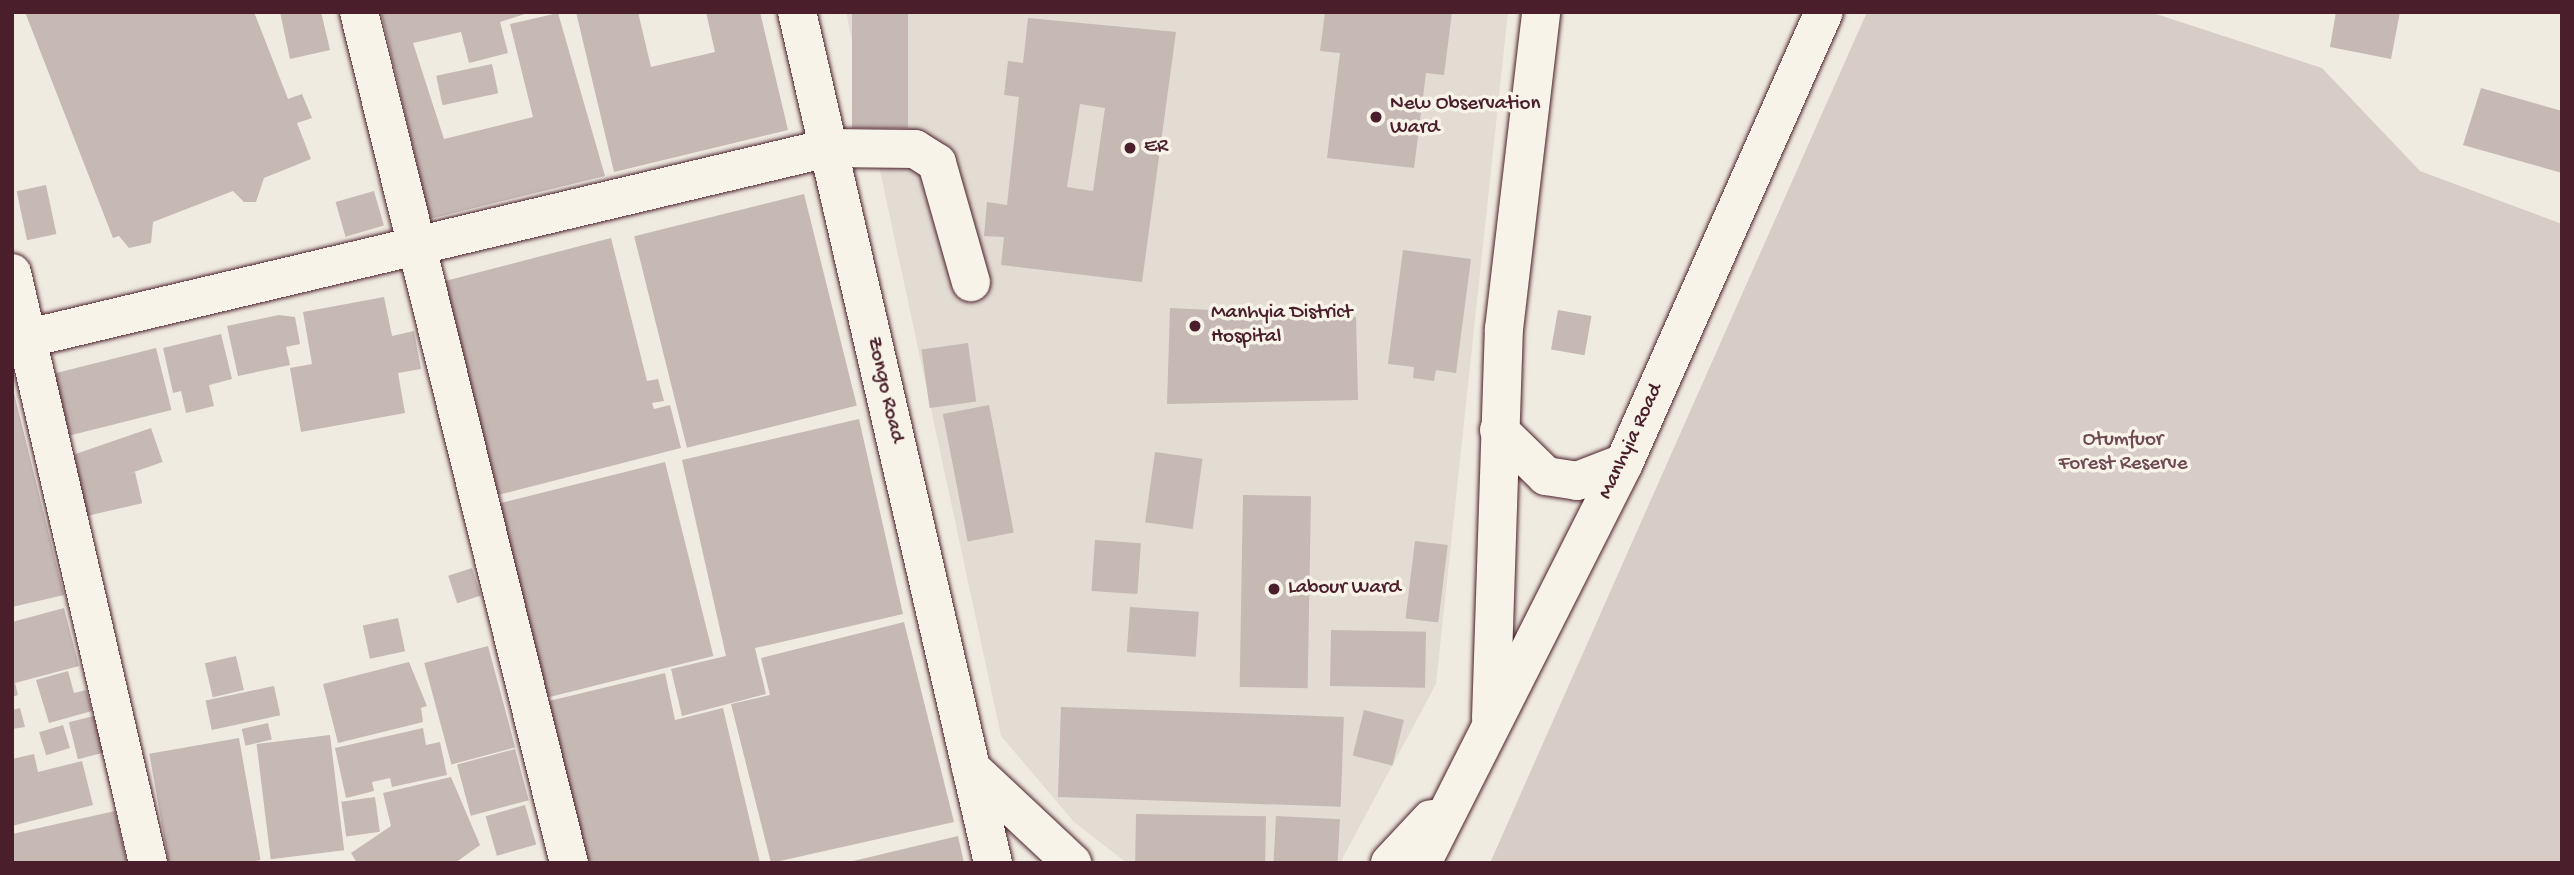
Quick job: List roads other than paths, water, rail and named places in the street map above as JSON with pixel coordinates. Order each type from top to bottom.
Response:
[{"type":"street","points":[[359,12],[414,251],[569,863]]},
{"type":"street","name":"Zongo Road","points":[[797,12],[993,863]]},
{"type":"street","points":[[1491,718],[1499,430],[1541,12]]},
{"type":"street","name":"Manhyia Road","points":[[1422,863],[1454,790],[1624,463],[1824,12]]},
{"type":"street","points":[[20,340],[414,251],[828,148],[915,149],[937,163],[971,282]]},
{"type":"street","points":[[12,273],[20,340],[149,863]]},
{"type":"street","points":[[1499,430],[1546,476],[1577,481],[1624,463]]},
{"type":"street","points":[[971,768],[1072,863]]},
{"type":"street","points":[[1390,863],[1454,790]]},
{"type":"place","name":"New Observation Ward","points":[[1376,117]]},
{"type":"place","name":"ER","points":[[1130,148]]},
{"type":"place","name":"Manhyia District Hospital","points":[[1195,326]]},
{"type":"place","name":"Labour Ward","points":[[1274,589]]},
{"type":"park label","name":"Otumfuor Forest Reserve","points":[[2123,453]]}]
